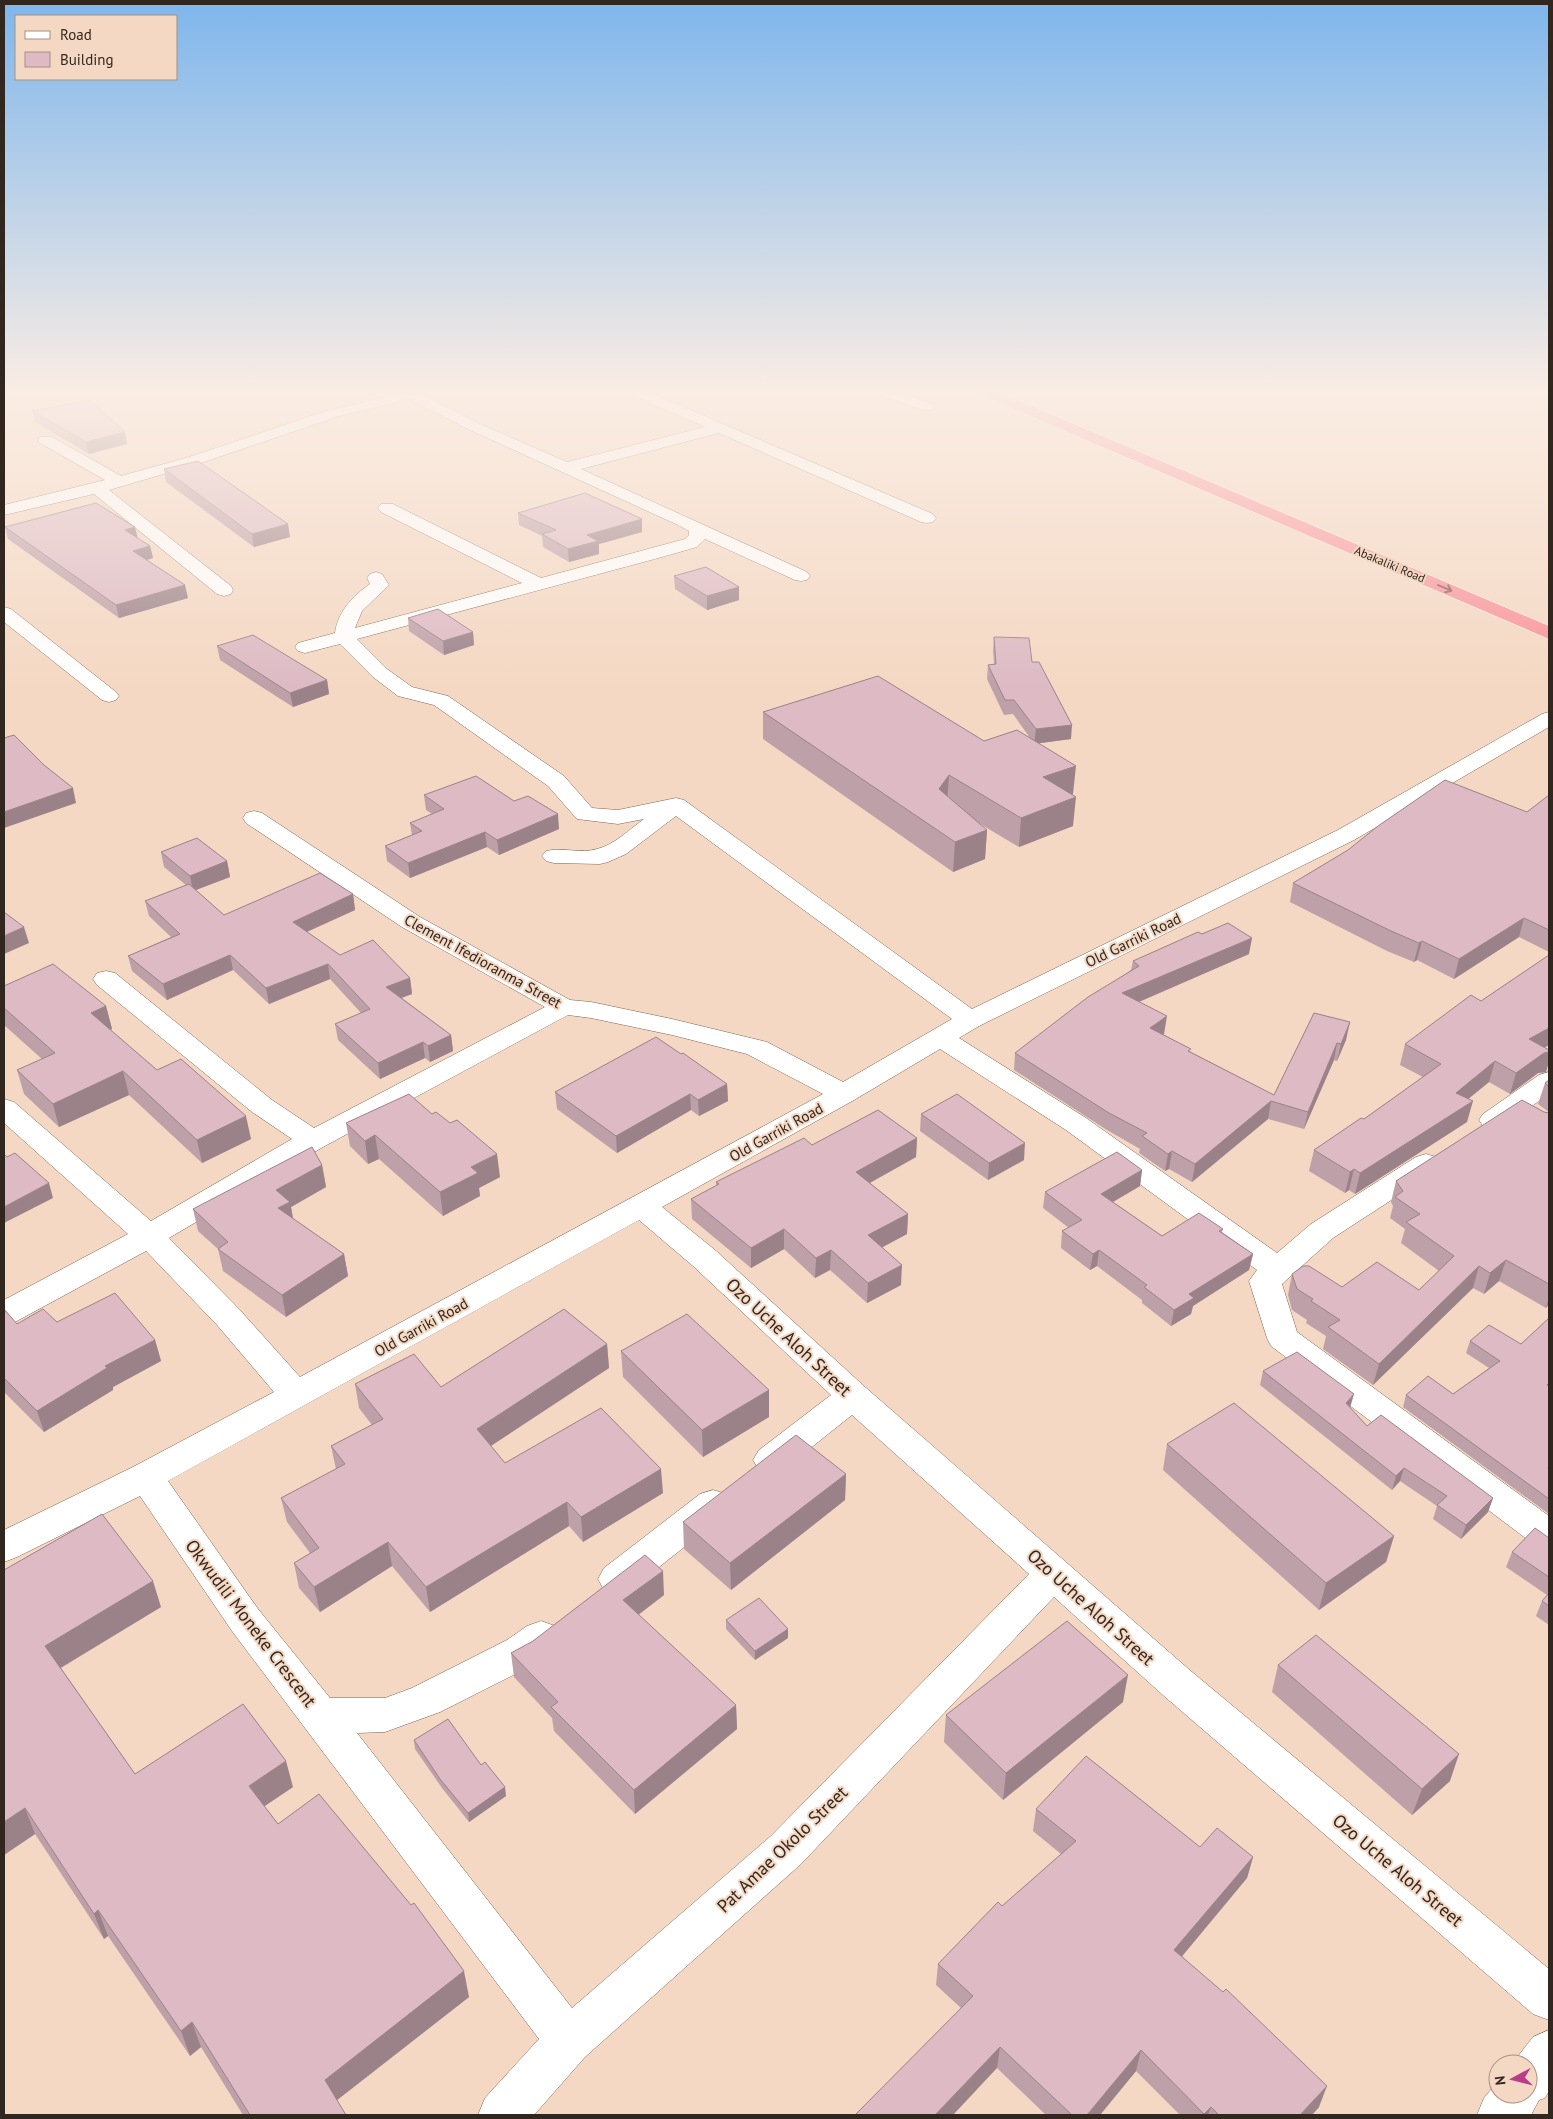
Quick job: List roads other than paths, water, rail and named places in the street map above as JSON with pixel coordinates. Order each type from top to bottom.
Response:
[{"type":"highway","name":"Abakaliki Road","points":[[1213,489],[1549,633]]},
{"type":"highway","name":"Abakaliki Road","points":[[1250,489],[1451,573]]},
{"type":"street","points":[[4,510],[94,489]]},
{"type":"street","points":[[99,489],[224,590]]},
{"type":"street","points":[[612,489],[801,576]]},
{"type":"street","points":[[860,489],[927,518]]},
{"type":"street","points":[[387,508],[538,584]]},
{"type":"street","points":[[305,647],[656,554],[691,543],[698,537],[698,529]]},
{"type":"street","points":[[376,578],[380,585],[362,598],[345,622],[344,637],[380,673],[405,692],[441,700],[556,781],[585,814],[618,817],[676,805],[970,1020]]},
{"type":"street","points":[[4,612],[109,696]]},
{"type":"street","name":"Old Garriki Road","points":[[4,1547],[146,1477],[844,1094],[970,1020],[1346,835],[1549,718]]},
{"type":"street","points":[[554,856],[600,857],[618,849],[676,805]]},
{"type":"street","name":"Clement Ifedioranma Street","points":[[254,818],[411,922],[564,1007],[590,1010],[672,1027],[757,1048],[844,1094]]},
{"type":"street","points":[[106,979],[262,1106],[313,1140]]},
{"type":"street","points":[[4,1314],[149,1236],[313,1140],[564,1007]]},
{"type":"street","points":[[941,1038],[1076,1124],[1277,1269]]},
{"type":"street","points":[[1549,1081],[1516,1105],[1322,1231],[1265,1281],[1283,1338],[1549,1536]]},
{"type":"street","points":[[1516,1105],[1541,1120]]},
{"type":"street","points":[[4,1108],[149,1236],[228,1317],[296,1395]]},
{"type":"street","name":"Ozo Uche Aloh Street","points":[[641,1206],[704,1258],[853,1396],[1178,1684],[1549,1998]]},
{"type":"street","name":"Okwudili Moneke Crescent","points":[[146,1477],[245,1620],[320,1716],[385,1715],[426,1700],[522,1652],[853,1396]]},
{"type":"street","name":"Pat Amae Okolo Street","points":[[502,2115],[569,2041],[786,1850],[1053,1574]]},
{"type":"street","points":[[320,1716],[569,2041]]},
{"type":"street","points":[[1538,2068],[1549,2053]]},
{"type":"street","points":[[1502,2115],[1510,2104]]}]
